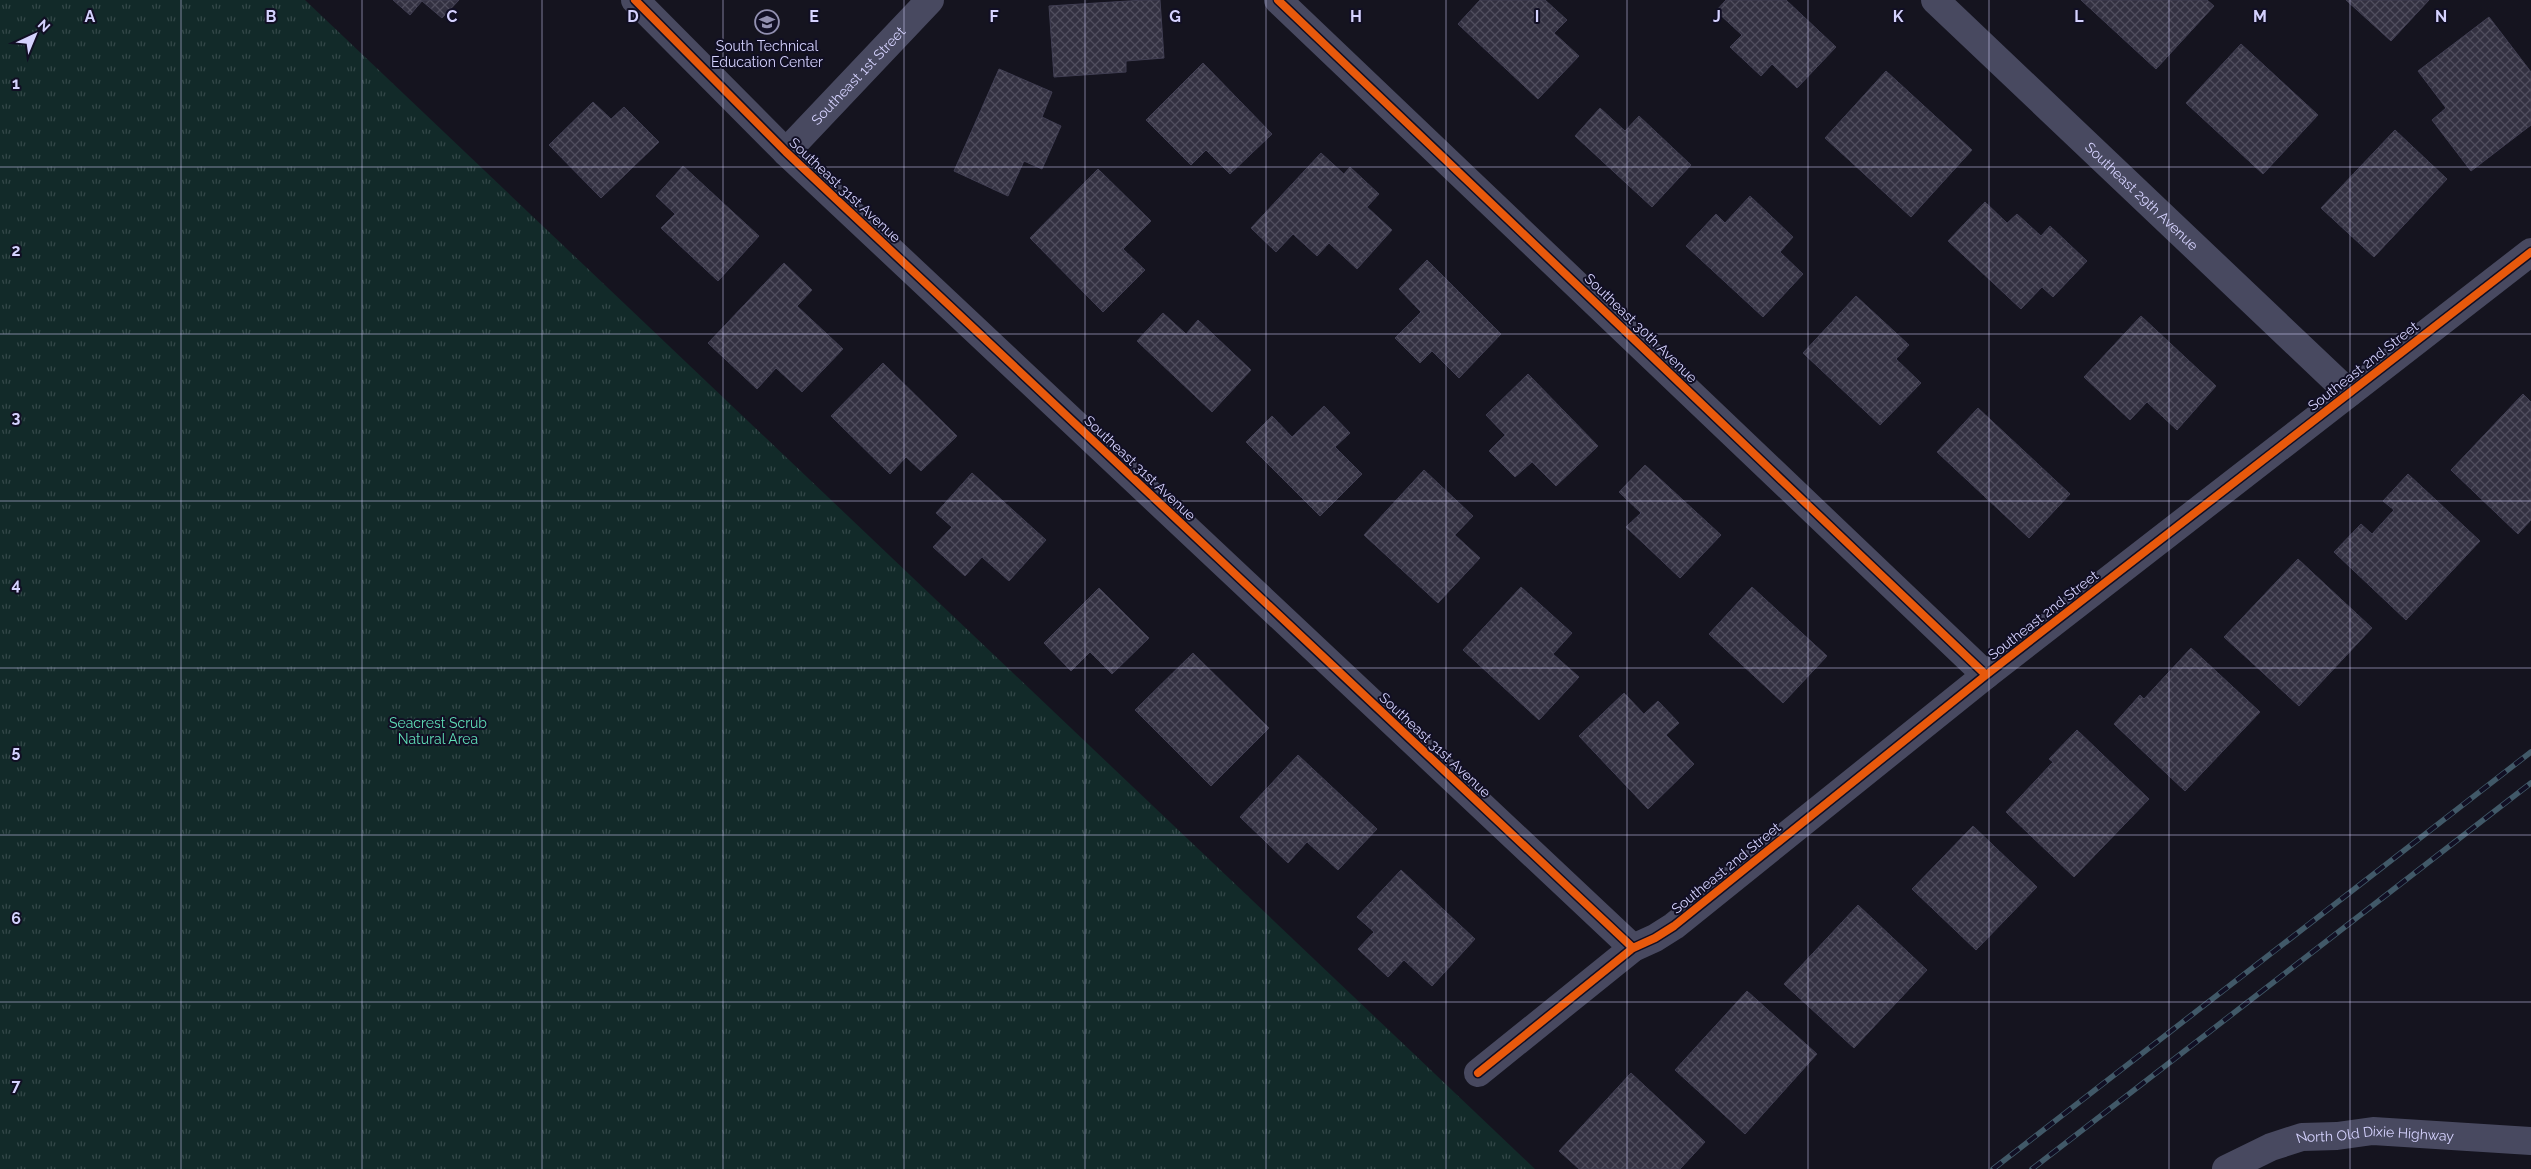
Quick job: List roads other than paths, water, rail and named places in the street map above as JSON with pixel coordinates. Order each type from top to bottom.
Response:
[{"type":"street","name":"Southeast 31st Avenue","points":[[635,0],[786,152],[1633,948]]},
{"type":"street","name":"Southeast 1st Street","points":[[786,152],[930,0]]},
{"type":"street","name":"Southeast 30th Avenue","points":[[1278,0],[1986,675]]},
{"type":"street","name":"Southeast 29th Avenue","points":[[1935,0],[2349,393]]},
{"type":"street","name":"Southeast 2nd Street","points":[[1478,1073],[1633,948],[1655,938],[1674,926],[1986,675],[2531,252]]},
{"type":"street","name":"North Old Dixie Highway","points":[[2226,1169],[2271,1147],[2302,1137],[2337,1136],[2373,1131],[2531,1141]]},
{"type":"railway","points":[[1993,1169],[2531,752]]},
{"type":"railway","points":[[2032,1169],[2531,783]]},
{"type":"place","name":"South Technical Education Center","points":[[767,22]]},
{"type":"park label","name":"Seacrest Scrub Natural Area","points":[[438,732]]}]
